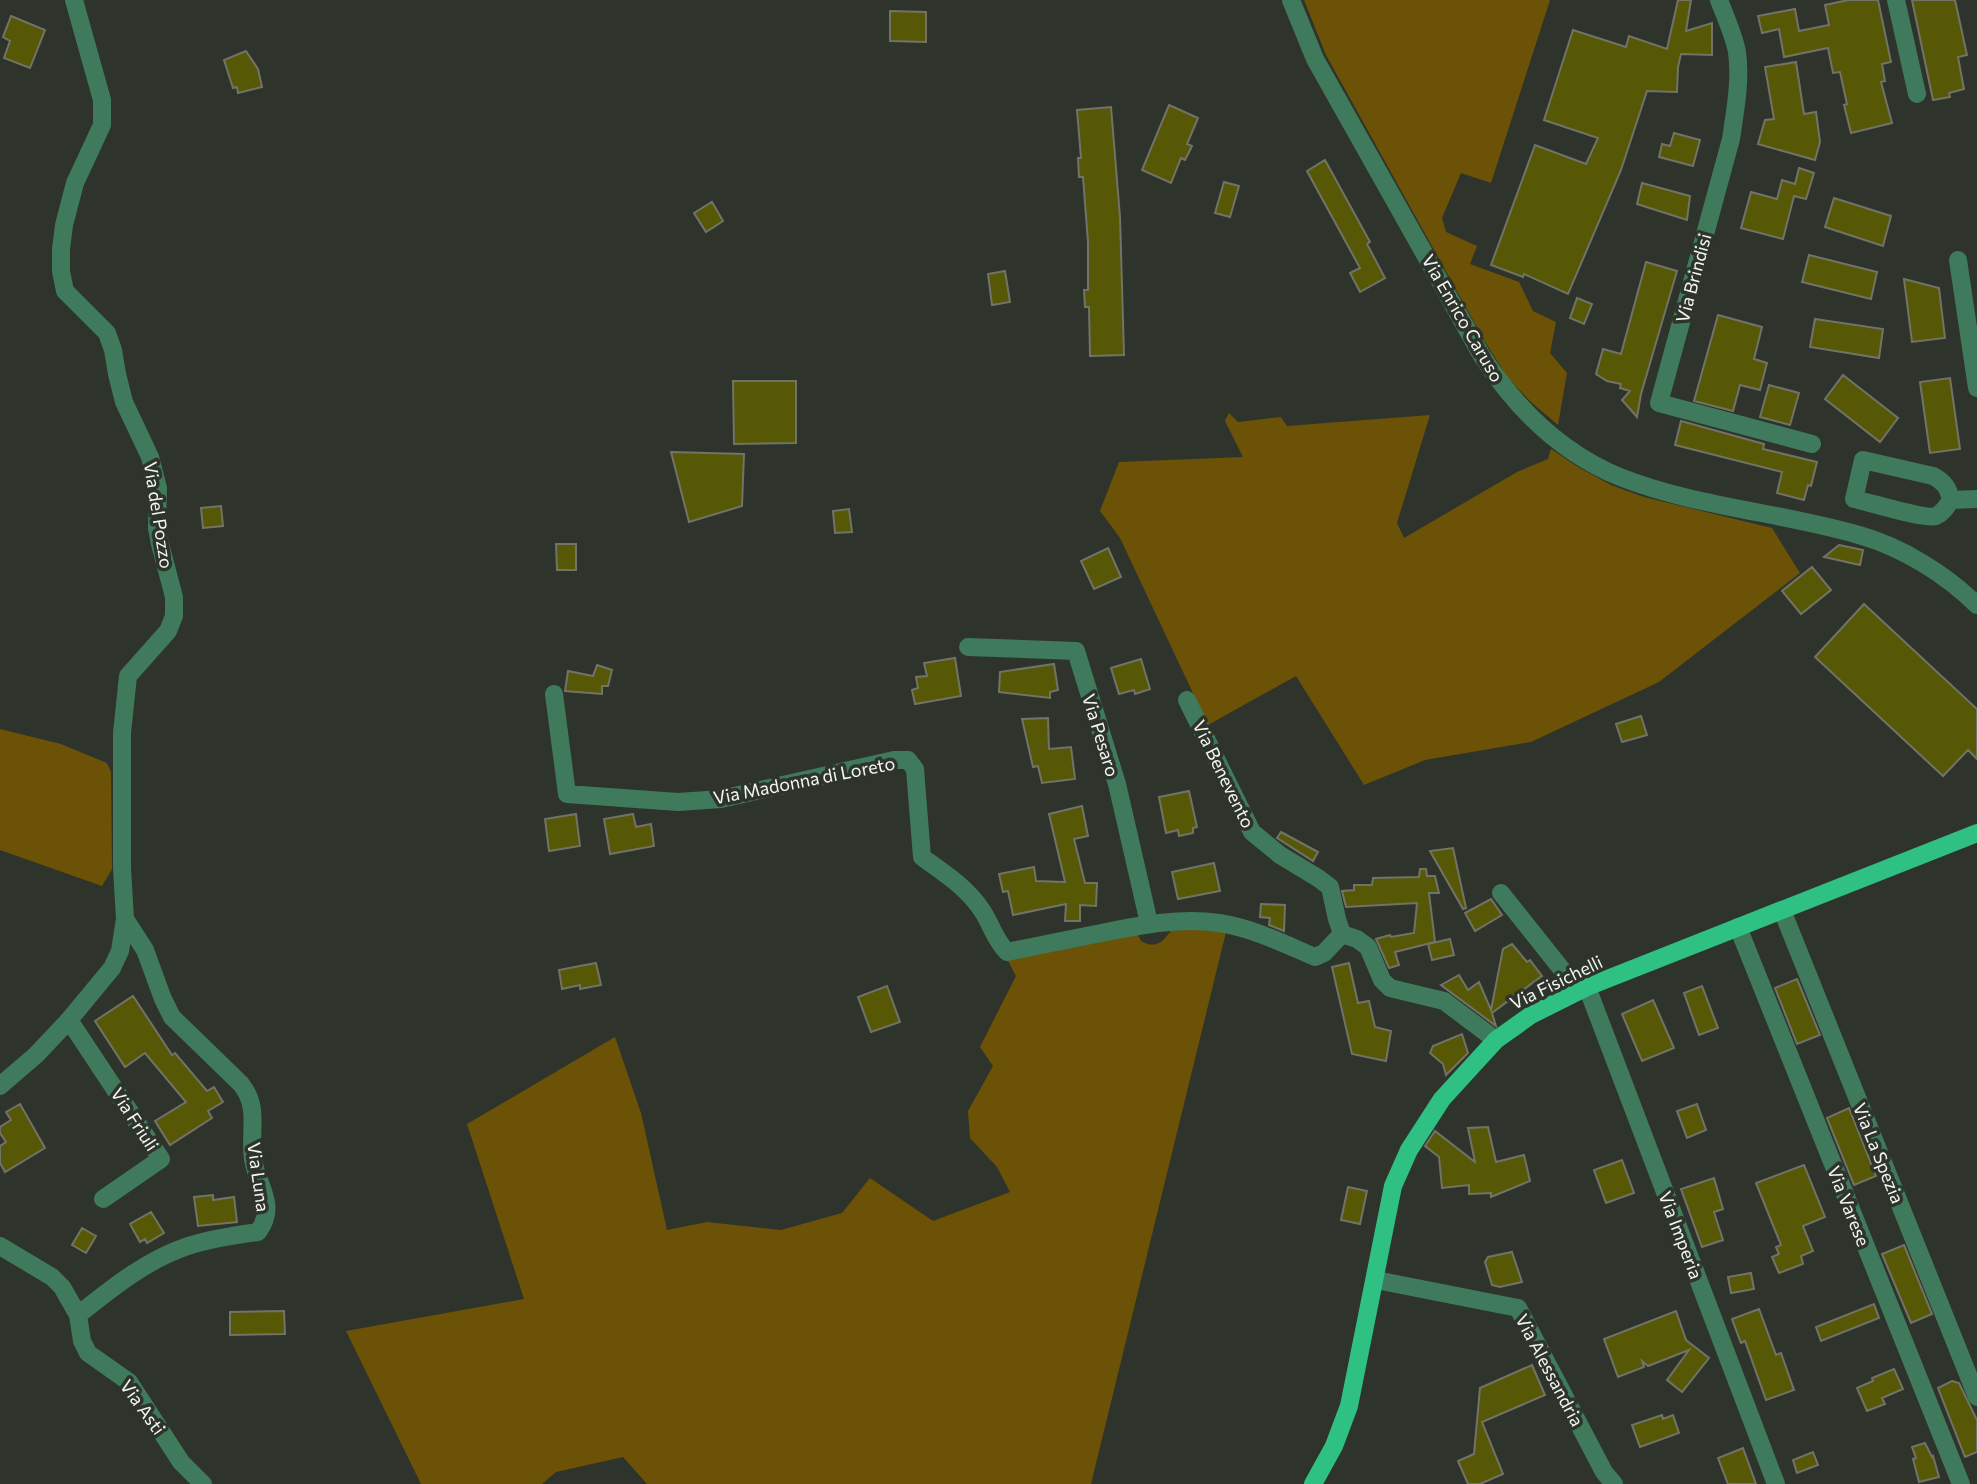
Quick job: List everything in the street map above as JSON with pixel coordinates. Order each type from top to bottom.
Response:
[{"type":"main road","name":"Via Fisichelli","points":[[1313,1484],[1334,1446],[1349,1406],[1394,1186],[1409,1150],[1442,1099],[1496,1041],[1531,1015],[1583,989],[1977,833]]},
{"type":"street","name":"Via del Pozzo","points":[[0,1086],[36,1055],[69,1020],[112,968],[120,951],[125,919],[122,868],[122,733],[128,676],[168,631],[174,616],[174,597],[158,528],[158,488],[150,457],[124,402],[107,333],[65,291],[61,271],[64,225],[75,183],[102,125],[102,100],[74,0]]},
{"type":"street","name":"Via Enrico Caruso","points":[[1291,0],[1315,59],[1482,356],[1502,386],[1546,433],[1584,458],[1618,476],[1643,485],[1860,535],[1908,555],[1962,591],[1977,605]]},
{"type":"street","name":"Via Brindisi","points":[[1718,0],[1737,49],[1737,100],[1731,139],[1659,403],[1812,444]]},
{"type":"street","points":[[1896,0],[1917,94]]},
{"type":"street","points":[[1958,260],[1977,388]]},
{"type":"street","points":[[1863,460],[1933,476],[1949,488],[1951,500],[1935,517],[1854,499],[1863,460]]},
{"type":"street","points":[[1951,500],[1977,499]]},
{"type":"street","name":"Via Pesaro","points":[[968,647],[1076,651],[1116,784],[1149,923]]},
{"type":"street","name":"Via Madonna di Loreto","points":[[554,694],[567,794],[678,802],[721,799],[894,760],[908,760],[915,769],[922,856],[955,881],[982,909],[997,943],[1007,951],[1149,923],[1178,921],[1217,922],[1237,926],[1315,957],[1324,953],[1342,934]]},
{"type":"street","name":"Via Benevento","points":[[1187,700],[1251,832],[1280,855],[1330,887],[1342,934]]},
{"type":"street","name":"Via Imperia","points":[[1501,892],[1583,989],[1776,1484]]},
{"type":"street","name":"Via La Spezia","points":[[1782,910],[1977,1397]]},
{"type":"street","name":"Via Luna","points":[[78,1315],[115,1285],[150,1263],[188,1246],[258,1232],[264,1223],[267,1210],[265,1194],[253,1159],[253,1108],[250,1095],[172,1017],[145,950],[125,919]]},
{"type":"street","name":"Via Varese","points":[[1738,927],[1961,1484]]},
{"type":"street","points":[[1342,934],[1357,939],[1368,947],[1381,980],[1390,988],[1444,1001],[1496,1041]]},
{"type":"street","name":"Via Friuli","points":[[69,1020],[161,1159],[103,1199]]},
{"type":"street","name":"Via Asti","points":[[0,1246],[52,1277],[62,1287],[78,1315],[82,1341],[89,1353],[129,1382],[181,1462],[203,1484]]},
{"type":"street","name":"Via Alessandria","points":[[1376,1280],[1518,1308],[1604,1472],[1614,1484]]},
{"type":"shaded area","points":[[1304,0],[1550,0],[1491,183],[1461,173],[1442,218],[1446,232],[1477,246],[1470,264],[1519,282],[1533,311],[1556,322],[1550,353],[1567,373],[1558,425],[1508,378],[1484,340],[1326,55]]},
{"type":"shaded area","points":[[1229,413],[1238,422],[1281,417],[1287,426],[1430,415],[1397,523],[1404,538],[1517,472],[1548,459],[1551,449],[1611,485],[1644,497],[1772,528],[1800,573],[1659,682],[1531,742],[1425,760],[1364,785],[1296,676],[1208,725],[1120,538],[1100,511],[1119,462],[1243,457],[1225,421]]},
{"type":"shaded area","points":[[0,729],[61,744],[107,763],[111,772],[112,869],[102,886],[0,850]]},
{"type":"shaded area","points":[[1227,928],[1091,1484],[647,1484],[623,1457],[556,1472],[542,1484],[421,1484],[346,1331],[524,1299],[467,1124],[615,1037],[641,1113],[667,1230],[707,1222],[781,1230],[842,1213],[870,1178],[933,1221],[1010,1192],[997,1167],[970,1138],[968,1111],[993,1066],[980,1047],[1016,976],[1007,959],[1136,932],[1141,941],[1151,945],[1163,940],[1172,929]]},
{"type":"building","points":[[1678,0],[1691,0],[1686,31],[1712,23],[1712,55],[1681,54],[1677,92],[1647,91],[1621,170],[1568,294],[1524,274],[1523,277],[1491,265],[1535,145],[1586,164],[1598,138],[1544,120],[1573,30],[1626,47],[1629,36],[1667,49]]},
{"type":"building","points":[[1848,0],[1878,0],[1891,62],[1882,64],[1885,81],[1881,82],[1892,123],[1851,133],[1840,72],[1833,73],[1828,48],[1784,57],[1779,29],[1762,33],[1758,16],[1795,9],[1799,31],[1829,25],[1825,5]]},
{"type":"building","points":[[1912,0],[1955,0],[1967,55],[1958,57],[1964,89],[1949,93],[1950,97],[1933,100]]},
{"type":"building","points":[[890,11],[926,12],[926,42],[890,41]]},
{"type":"building","points":[[11,16],[45,30],[30,68],[4,58],[10,41],[3,37]]},
{"type":"building","points":[[246,51],[258,69],[262,87],[238,93],[237,87],[233,88],[224,60]]},
{"type":"building","points":[[1796,62],[1804,114],[1816,112],[1820,142],[1815,160],[1758,144],[1765,120],[1774,119],[1765,67]]},
{"type":"building","points":[[1169,105],[1198,118],[1187,144],[1192,146],[1185,160],[1181,158],[1171,183],[1142,170]]},
{"type":"building","points":[[1111,107],[1120,217],[1124,355],[1090,356],[1089,307],[1085,307],[1084,290],[1088,290],[1088,242],[1083,177],[1079,177],[1078,158],[1081,158],[1077,110]]},
{"type":"building","points":[[1674,133],[1700,140],[1693,166],[1659,157],[1662,144],[1670,146]]},
{"type":"building","points":[[1325,160],[1370,242],[1367,244],[1385,278],[1360,292],[1350,273],[1360,268],[1307,171]]},
{"type":"building","points":[[1799,168],[1814,173],[1806,199],[1794,196],[1783,239],[1741,228],[1751,192],[1777,199],[1782,180],[1795,184]]},
{"type":"building","points":[[1224,182],[1239,186],[1230,217],[1215,213]]},
{"type":"building","points":[[1642,183],[1690,196],[1687,220],[1637,204]]},
{"type":"building","points":[[1834,198],[1891,216],[1883,246],[1825,227]]},
{"type":"building","points":[[712,202],[723,221],[706,232],[694,213]]},
{"type":"building","points":[[1809,255],[1877,272],[1871,299],[1802,282]]},
{"type":"building","points":[[1646,262],[1677,271],[1641,394],[1637,417],[1622,400],[1630,391],[1620,388],[1621,384],[1607,381],[1596,374],[1603,349],[1621,354]]},
{"type":"building","points":[[1005,271],[1010,302],[992,305],[988,274]]},
{"type":"building","points":[[1904,279],[1939,288],[1945,338],[1912,342]]},
{"type":"building","points":[[1577,298],[1592,304],[1584,324],[1570,318]]},
{"type":"building","points":[[1718,315],[1762,327],[1754,359],[1767,363],[1760,390],[1740,385],[1733,411],[1694,401]]},
{"type":"building","points":[[1815,319],[1883,329],[1879,358],[1810,347]]},
{"type":"building","points":[[1843,375],[1898,418],[1880,442],[1825,399]]},
{"type":"building","points":[[1950,378],[1960,449],[1930,453],[1920,382]]},
{"type":"building","points":[[733,381],[796,381],[796,443],[734,444]]},
{"type":"building","points":[[1769,385],[1799,393],[1790,425],[1760,417]]},
{"type":"building","points":[[1681,421],[1764,444],[1763,449],[1817,462],[1804,500],[1777,493],[1782,472],[1675,445]]},
{"type":"building","points":[[671,452],[744,454],[742,506],[689,522]]},
{"type":"building","points":[[221,506],[223,526],[203,528],[201,508]]},
{"type":"building","points":[[849,509],[852,532],[835,533],[833,511]]},
{"type":"building","points":[[556,544],[576,544],[576,570],[557,570]]},
{"type":"building","points":[[1839,545],[1863,550],[1860,565],[1824,557]]},
{"type":"building","points":[[1108,548],[1121,577],[1094,589],[1081,561]]},
{"type":"building","points":[[1812,567],[1831,590],[1801,614],[1782,591]]},
{"type":"building","points":[[1864,604],[1977,709],[1977,759],[1968,750],[1943,776],[1815,657]]},
{"type":"building","points":[[955,658],[961,696],[915,704],[912,690],[918,688],[916,677],[927,676],[924,663]]},
{"type":"building","points":[[1141,659],[1150,689],[1135,694],[1134,690],[1119,694],[1111,668]]},
{"type":"building","points":[[1054,664],[1058,690],[1050,692],[1050,698],[999,692],[1000,672]]},
{"type":"building","points":[[597,665],[612,670],[608,686],[602,686],[602,694],[565,691],[568,671],[593,676]]},
{"type":"building","points":[[1641,716],[1647,735],[1622,742],[1616,724]]},
{"type":"building","points":[[1048,718],[1049,749],[1071,747],[1075,779],[1042,783],[1038,766],[1033,767],[1022,719]]},
{"type":"building","points":[[1189,791],[1197,827],[1193,828],[1193,833],[1179,836],[1178,830],[1166,833],[1159,797]]},
{"type":"building","points":[[1082,806],[1088,836],[1074,839],[1085,883],[1097,883],[1096,906],[1080,905],[1080,921],[1065,921],[1066,904],[1013,915],[1008,891],[1003,892],[999,874],[1034,867],[1036,881],[1065,882],[1049,814]]},
{"type":"building","points":[[576,814],[580,846],[549,851],[545,819]]},
{"type":"building","points":[[633,814],[636,827],[651,824],[654,846],[610,854],[604,819]]},
{"type":"building","points":[[1281,832],[1318,852],[1313,861],[1277,838]]},
{"type":"building","points":[[1453,848],[1466,908],[1463,909],[1430,851]]},
{"type":"building","points":[[1214,863],[1220,891],[1178,899],[1172,872]]},
{"type":"building","points":[[1420,869],[1426,869],[1427,876],[1435,876],[1439,893],[1429,893],[1435,942],[1395,952],[1399,965],[1389,968],[1376,939],[1414,933],[1417,903],[1346,907],[1342,891],[1354,890],[1354,885],[1372,885],[1373,878],[1419,877]]},
{"type":"building","points":[[1491,899],[1502,915],[1475,931],[1465,913]]},
{"type":"building","points":[[1261,904],[1285,905],[1284,931],[1269,925],[1270,918],[1260,917]]},
{"type":"building","points":[[1450,939],[1454,955],[1432,960],[1428,944]]},
{"type":"building","points":[[1512,944],[1527,962],[1530,960],[1542,976],[1492,1013],[1496,1026],[1441,985],[1459,975],[1468,990],[1479,982],[1491,1010],[1503,949]]},
{"type":"building","points":[[596,963],[601,985],[580,989],[580,985],[562,989],[559,970]]},
{"type":"building","points":[[1349,963],[1358,1003],[1369,1001],[1375,1027],[1391,1031],[1386,1061],[1352,1054],[1332,967]]},
{"type":"building","points":[[1797,979],[1820,1035],[1797,1044],[1775,988]]},
{"type":"building","points":[[887,986],[900,1022],[871,1032],[858,997]]},
{"type":"building","points":[[1702,986],[1718,1028],[1699,1035],[1684,993]]},
{"type":"building","points":[[133,996],[172,1055],[175,1053],[207,1091],[214,1087],[223,1102],[208,1111],[212,1118],[170,1145],[155,1121],[186,1102],[145,1053],[125,1067],[95,1021]]},
{"type":"building","points":[[1653,1000],[1674,1048],[1642,1061],[1622,1014]]},
{"type":"building","points":[[1462,1034],[1468,1053],[1446,1075],[1443,1064],[1430,1053],[1433,1046]]},
{"type":"building","points":[[20,1104],[45,1148],[5,1172],[0,1163],[0,1146],[6,1142],[0,1133],[0,1127],[11,1120],[6,1112]]},
{"type":"building","points":[[1697,1104],[1706,1130],[1687,1138],[1677,1111]]},
{"type":"building","points":[[1849,1108],[1876,1176],[1854,1185],[1827,1118]]},
{"type":"building","points":[[1488,1127],[1496,1162],[1524,1155],[1530,1181],[1491,1197],[1491,1193],[1469,1194],[1469,1185],[1442,1188],[1439,1157],[1425,1146],[1435,1131],[1475,1162],[1468,1128]]},
{"type":"building","points":[[1622,1160],[1634,1193],[1606,1203],[1594,1170]]},
{"type":"building","points":[[1804,1165],[1825,1217],[1803,1226],[1813,1251],[1801,1256],[1803,1264],[1779,1273],[1772,1257],[1779,1254],[1776,1247],[1781,1245],[1756,1183]]},
{"type":"building","points":[[1714,1178],[1723,1209],[1714,1212],[1723,1240],[1702,1247],[1681,1189]]},
{"type":"building","points":[[1348,1187],[1367,1191],[1360,1224],[1341,1220]]},
{"type":"building","points":[[213,1195],[213,1200],[234,1197],[237,1222],[198,1226],[194,1197]]},
{"type":"building","points":[[151,1212],[164,1233],[147,1243],[145,1239],[140,1242],[130,1224]]},
{"type":"building","points":[[82,1228],[96,1236],[86,1253],[72,1245]]},
{"type":"building","points":[[1904,1245],[1932,1314],[1911,1323],[1882,1254]]},
{"type":"building","points":[[1512,1252],[1522,1282],[1500,1287],[1492,1285],[1485,1262],[1488,1257]]},
{"type":"building","points":[[1751,1273],[1754,1289],[1731,1293],[1728,1277]]},
{"type":"building","points":[[1874,1304],[1879,1318],[1821,1341],[1816,1327]]},
{"type":"building","points":[[1759,1309],[1776,1355],[1781,1353],[1794,1390],[1766,1400],[1745,1341],[1741,1343],[1732,1319]]},
{"type":"building","points":[[284,1311],[285,1334],[230,1335],[230,1312]]},
{"type":"building","points":[[1676,1311],[1686,1340],[1709,1358],[1682,1392],[1667,1380],[1689,1350],[1648,1366],[1642,1361],[1644,1367],[1618,1377],[1604,1339]]},
{"type":"building","points":[[1532,1365],[1545,1395],[1482,1422],[1503,1474],[1480,1484],[1468,1484],[1458,1461],[1474,1454],[1480,1388]]},
{"type":"building","points":[[1894,1369],[1903,1389],[1882,1398],[1885,1404],[1867,1411],[1857,1388]]},
{"type":"building","points":[[1952,1381],[1959,1383],[1977,1420],[1977,1452],[1965,1457],[1938,1388]]},
{"type":"building","points":[[1662,1415],[1663,1419],[1673,1415],[1679,1433],[1640,1447],[1632,1425]]},
{"type":"building","points":[[1925,1443],[1933,1456],[1939,1477],[1919,1482],[1912,1447]]},
{"type":"building","points":[[1743,1448],[1756,1484],[1728,1484],[1718,1458]]},
{"type":"building","points":[[1813,1452],[1818,1465],[1797,1473],[1793,1460]]}]
